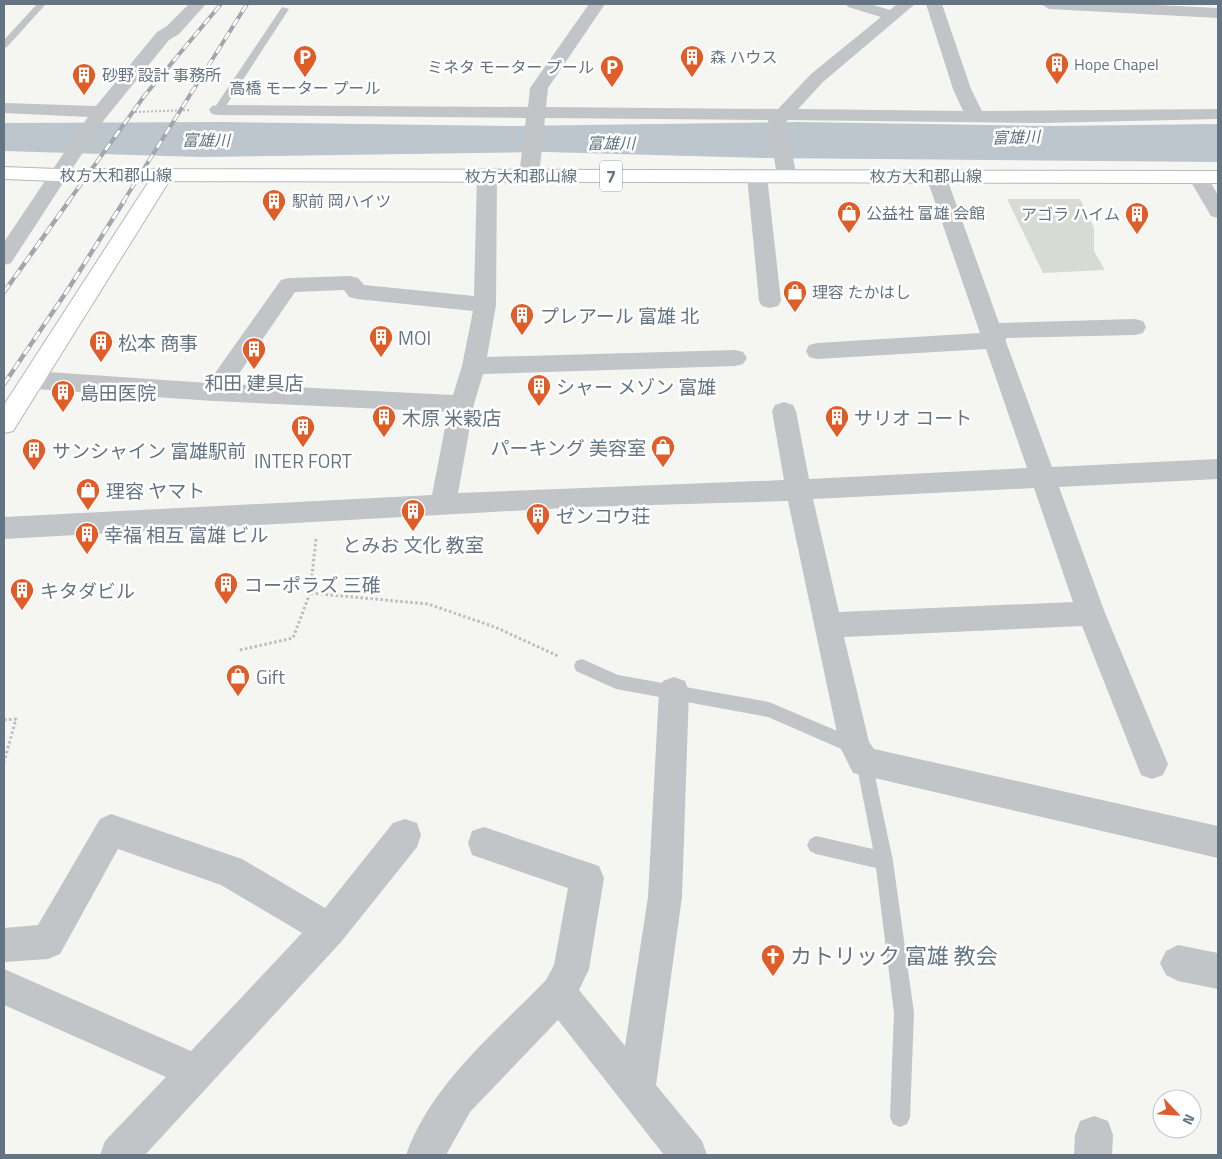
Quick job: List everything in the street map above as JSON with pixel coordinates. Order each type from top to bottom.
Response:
[{"type":"main road","name":"枚方大和郡山線","points":[[4,173],[57,175],[757,176],[784,167],[936,176],[1218,177]]},
{"type":"main road","points":[[4,424],[34,380],[163,175]]},
{"type":"street","points":[[4,258],[99,114],[163,36],[173,30],[198,4]]},
{"type":"street","points":[[529,176],[534,117],[539,88],[597,4]]},
{"type":"street","points":[[854,4],[891,15]]},
{"type":"street","points":[[784,167],[780,118],[817,78],[891,15],[907,4]]},
{"type":"street","points":[[934,4],[962,89],[975,116]]},
{"type":"street","points":[[1049,4],[1218,13]]},
{"type":"street","points":[[4,108],[99,114]]},
{"type":"street","points":[[218,110],[534,117],[780,118],[1218,114]]},
{"type":"street","points":[[443,505],[462,404],[474,366],[485,305],[488,176]]},
{"type":"street","points":[[757,176],[770,301]]},
{"type":"street","points":[[936,176],[1091,613],[1152,764]]},
{"type":"street","points":[[1198,177],[1218,212]]},
{"type":"street","points":[[214,392],[289,285],[350,283],[357,292],[485,305]]},
{"type":"street","points":[[817,351],[994,336],[1135,327]]},
{"type":"street","points":[[474,366],[736,358]]},
{"type":"street","points":[[34,380],[214,392],[462,404]]},
{"type":"street","points":[[784,411],[797,490],[827,625],[860,755],[1218,842]]},
{"type":"street","points":[[4,528],[319,511],[1044,477],[1217,472]]},
{"type":"street","points":[[827,625],[1091,613]]},
{"type":"street","points":[[637,1089],[665,896],[674,691]]},
{"type":"street","points":[[4,945],[48,942],[111,830],[230,871],[329,930]]},
{"type":"street","points":[[119,1155],[329,930],[405,835]]},
{"type":"street","points":[[425,1155],[457,1099],[559,994],[570,969],[587,878],[484,843]]},
{"type":"street","points":[[1178,963],[1218,971]]},
{"type":"street","points":[[4,987],[197,1072]]},
{"type":"street","points":[[559,994],[688,1155]]},
{"type":"lane","points":[[4,45],[42,4]]},
{"type":"lane","points":[[218,110],[285,9]]},
{"type":"lane","points":[[582,666],[616,682],[674,691],[769,710],[860,755],[884,861],[904,1013],[900,1117]]},
{"type":"lane","points":[[816,845],[884,861]]},
{"type":"path","points":[[99,114],[218,110]]},
{"type":"path","points":[[193,155],[218,110]]},
{"type":"path","points":[[240,650],[293,638],[310,593],[319,511]]},
{"type":"path","points":[[310,593],[428,604],[495,627],[582,666]]},
{"type":"path","points":[[4,720],[16,719],[4,762]]},
{"type":"shaded area","points":[[1007,199],[1080,199],[1094,228],[1094,251],[1105,270],[1043,273]]},
{"type":"water","name":"富雄川","points":[[221,122],[514,126],[798,122],[1052,126],[1218,124],[1218,162],[763,158],[546,152],[200,157],[4,151],[4,123]]},
{"type":"railway","points":[[68,202],[145,95],[221,4]]},
{"type":"railway","points":[[123,202],[247,4]]},
{"type":"railway","points":[[4,292],[69,201]]},
{"type":"railway","points":[[4,384],[67,291],[124,201]]},
{"type":"place","name":"高橋 モーター プール","points":[[305,78]]},
{"type":"place","name":"森 ハウス","points":[[692,78]]},
{"type":"place","name":"Hope Chapel","points":[[1057,85]]},
{"type":"place","name":"ミネタ モーター プール","points":[[612,88]]},
{"type":"place","name":"砂野 設計 事務所","points":[[84,96]]},
{"type":"place","name":"駅前 岡ハイツ","points":[[274,222]]},
{"type":"place","name":"公益社 富雄 会館","points":[[849,234]]},
{"type":"place","name":"アゴラ ハイム","points":[[1137,235]]},
{"type":"place","name":"理容 たかはし","points":[[795,313]]},
{"type":"place","name":"プレアール 富雄 北","points":[[522,336]]},
{"type":"place","name":"MOI","points":[[381,358]]},
{"type":"place","name":"松本 商事","points":[[101,363]]},
{"type":"place","name":"和田 建具店","points":[[254,370]]},
{"type":"place","name":"シャー メゾン 富雄","points":[[539,407]]},
{"type":"place","name":"島田医院","points":[[63,413]]},
{"type":"place","name":"木原 米穀店","points":[[384,438]]},
{"type":"place","name":"サリオ コート","points":[[837,438]]},
{"type":"place","name":"INTER FORT","points":[[303,448]]},
{"type":"place","name":"パーキング 美容室","points":[[663,468]]},
{"type":"place","name":"サンシャイン 富雄駅前","points":[[34,471]]},
{"type":"place","name":"理容 ヤマト","points":[[88,511]]},
{"type":"place","name":"とみお 文化 教室","points":[[413,532]]},
{"type":"place","name":"ゼンコウ荘","points":[[538,536]]},
{"type":"place","name":"幸福 相互 富雄 ビル","points":[[87,555]]},
{"type":"place","name":"コーポラズ 三碓","points":[[226,605]]},
{"type":"place","name":"キタダビル","points":[[22,611]]},
{"type":"place","name":"Gift","points":[[238,697]]},
{"type":"place","name":"カトリック 富雄 教会","points":[[773,977]]}]
